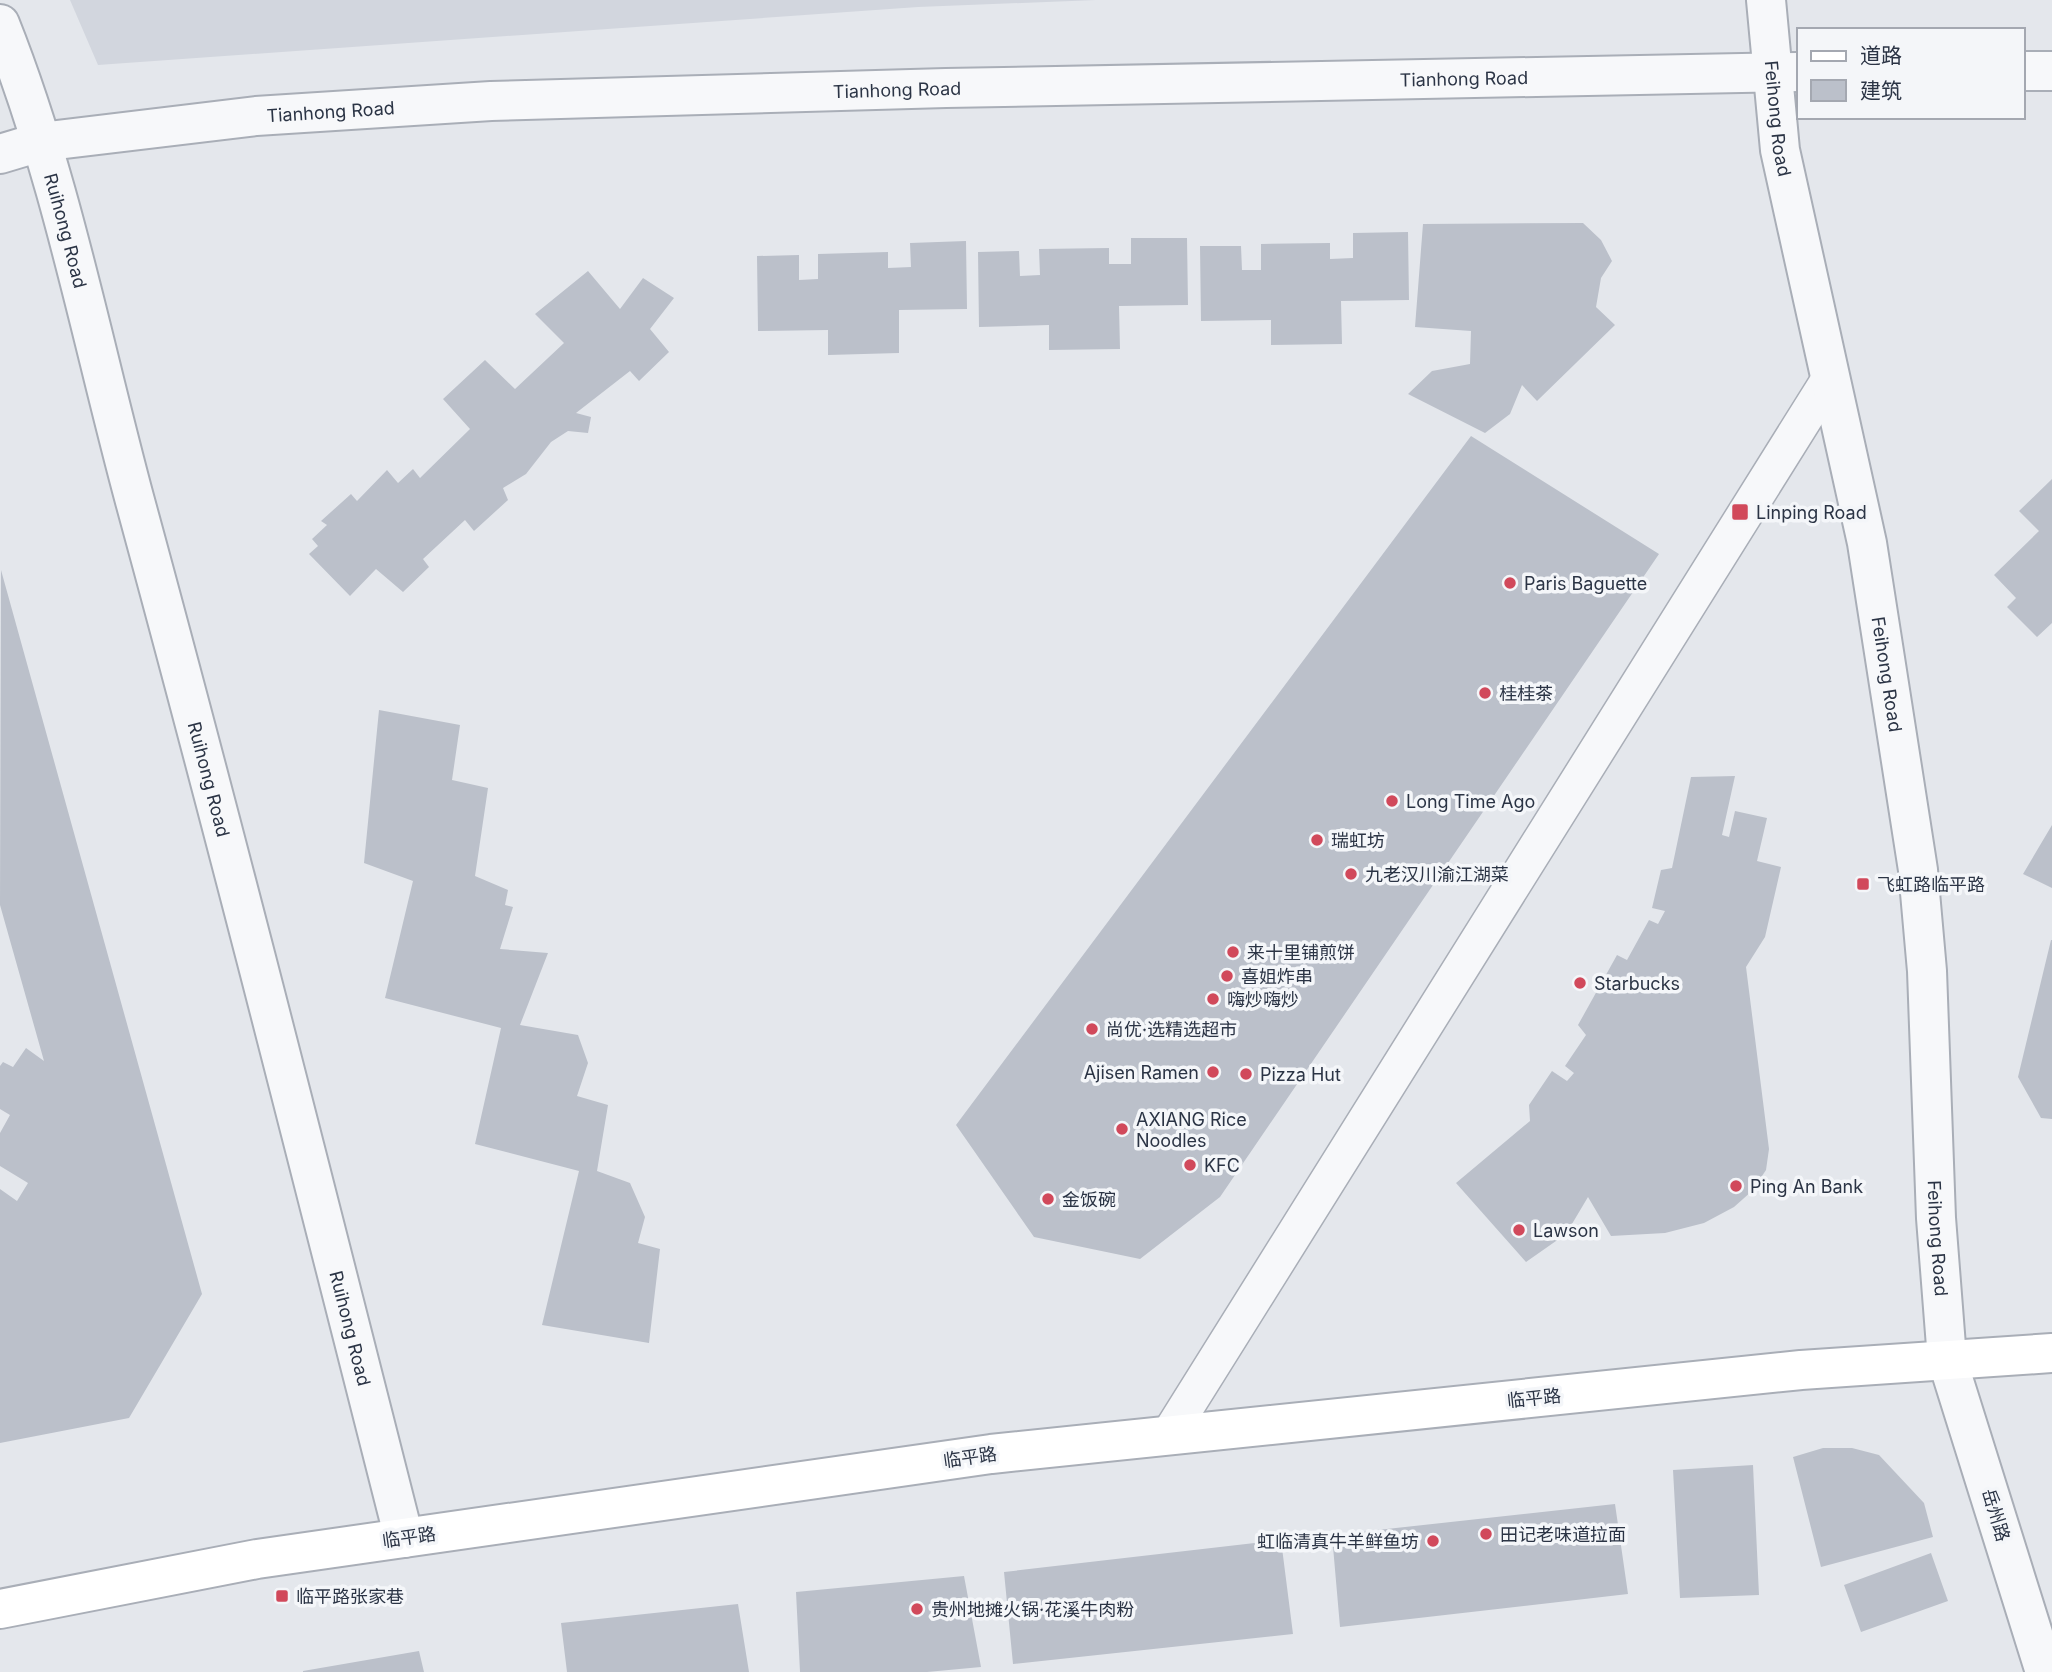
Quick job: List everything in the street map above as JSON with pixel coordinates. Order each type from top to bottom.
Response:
[{"type":"main road","name":"临平路","points":[[0,1609],[257,1559],[991,1454],[1801,1370],[2052,1353]]},
{"type":"street","name":"Feihong Road","points":[[1766,0],[1786,72],[1780,150],[1867,543],[1919,870],[1927,971],[1936,1218],[1947,1359]]},
{"type":"street","name":"Ruihong Road","points":[[0,24],[40,142],[204,756],[404,1538]]},
{"type":"street","points":[[2024,71],[2052,71]]},
{"type":"street","name":"Tianhong Road","points":[[0,154],[40,142],[256,116],[491,102],[946,88],[1786,72]]},
{"type":"street","points":[[1168,1436],[1830,378]]},
{"type":"street","name":"岳州路","points":[[1947,1359],[2045,1672]]},
{"type":"shaded area","points":[[70,0],[1096,0],[918,7],[98,65]]},
{"type":"building","points":[[1583,223],[1601,240],[1612,261],[1601,278],[1596,307],[1615,325],[1537,401],[1522,385],[1510,414],[1485,433],[1408,394],[1432,371],[1470,364],[1471,331],[1415,327],[1423,224]]},
{"type":"building","points":[[1408,232],[1409,300],[1341,301],[1342,344],[1271,345],[1271,320],[1201,321],[1200,246],[1241,246],[1242,270],[1261,270],[1261,244],[1330,243],[1330,259],[1353,258],[1353,233]]},
{"type":"building","points":[[1131,238],[1187,238],[1188,305],[1119,306],[1120,349],[1049,350],[1049,325],[979,327],[978,252],[1019,251],[1020,276],[1040,275],[1039,249],[1109,248],[1109,264],[1131,264]]},
{"type":"building","points":[[966,241],[967,309],[899,310],[899,353],[828,355],[828,330],[758,331],[757,256],[799,255],[799,280],[818,279],[818,254],[888,252],[888,268],[911,267],[910,243]]},
{"type":"building","points":[[588,271],[620,309],[643,278],[674,298],[650,329],[669,352],[639,381],[630,371],[576,413],[591,417],[588,433],[568,431],[551,442],[526,474],[503,488],[508,500],[474,531],[465,520],[423,559],[429,567],[403,592],[376,569],[350,596],[309,554],[318,546],[312,539],[327,525],[321,521],[351,494],[357,501],[387,470],[398,483],[413,469],[420,478],[470,429],[443,399],[485,360],[515,389],[564,343],[535,314]]},
{"type":"building","name":"瑞虹坊","points":[[1471,436],[1659,554],[1220,1197],[1140,1259],[1034,1237],[956,1125]]},
{"type":"building","points":[[2052,479],[2052,623],[2037,637],[2007,607],[2016,598],[1994,575],[2039,531],[2019,511]]},
{"type":"building","points":[[1,570],[202,1294],[129,1418],[0,1443],[0,1189],[17,1201],[28,1183],[0,1166],[0,1133],[10,1115],[0,1109],[0,1066],[3,1062],[13,1067],[26,1048],[44,1061],[0,905]]},
{"type":"building","points":[[379,710],[460,725],[452,780],[488,788],[475,876],[508,890],[505,905],[513,907],[500,949],[548,953],[520,1025],[578,1035],[588,1063],[577,1096],[608,1105],[597,1171],[630,1183],[645,1217],[638,1243],[660,1249],[649,1343],[542,1325],[579,1171],[475,1144],[501,1028],[385,998],[413,881],[364,863]]},
{"type":"building","points":[[1735,776],[1722,835],[1729,837],[1735,811],[1767,818],[1757,861],[1781,867],[1765,937],[1746,967],[1769,1149],[1766,1170],[1752,1191],[1734,1207],[1704,1223],[1665,1233],[1611,1236],[1588,1197],[1566,1234],[1526,1262],[1456,1183],[1530,1121],[1529,1105],[1552,1071],[1567,1081],[1574,1073],[1565,1066],[1586,1035],[1578,1025],[1617,955],[1627,960],[1649,920],[1658,924],[1665,911],[1652,908],[1661,870],[1672,868],[1691,777]]},
{"type":"building","points":[[2052,825],[2052,888],[2023,874]]},
{"type":"building","points":[[2051,940],[2052,1119],[2041,1118],[2018,1077]]},
{"type":"building","points":[[1823,1448],[1852,1448],[1879,1455],[1924,1503],[1933,1537],[1821,1567],[1793,1457]]},
{"type":"building","points":[[1753,1465],[1759,1595],[1680,1598],[1673,1470]]},
{"type":"building","points":[[1615,1504],[1628,1594],[1340,1627],[1332,1535]]},
{"type":"building","points":[[1281,1540],[1293,1634],[1013,1664],[1004,1572]]},
{"type":"building","points":[[1931,1553],[1948,1601],[1861,1632],[1844,1585]]},
{"type":"building","points":[[964,1576],[981,1667],[927,1672],[800,1672],[796,1592]]},
{"type":"building","points":[[738,1604],[749,1672],[567,1672],[561,1623]]},
{"type":"building","points":[[419,1651],[424,1672],[303,1672],[303,1671]]},
{"type":"place","name":"Linping Road","points":[[1740,512]]},
{"type":"place","name":"Paris Baguette","points":[[1510,583]]},
{"type":"place","name":"桂桂茶","points":[[1485,693]]},
{"type":"place","name":"Long Time Ago","points":[[1392,801]]},
{"type":"place","name":"瑞虹坊","points":[[1317,840]]},
{"type":"place","name":"九老汉川渝江湖菜","points":[[1351,874]]},
{"type":"place","name":"飞虹路临平路","points":[[1863,884]]},
{"type":"place","name":"来十里铺煎饼","points":[[1233,952]]},
{"type":"place","name":"喜姐炸串","points":[[1227,976]]},
{"type":"place","name":"Starbucks","points":[[1580,983]]},
{"type":"place","name":"嗨炒嗨炒","points":[[1213,999]]},
{"type":"place","name":"尚优·选精选超市","points":[[1092,1029]]},
{"type":"place","name":"Ajisen Ramen","points":[[1213,1072]]},
{"type":"place","name":"Pizza Hut","points":[[1246,1074]]},
{"type":"place","name":"AXIANG Rice Noodles","points":[[1122,1129]]},
{"type":"place","name":"KFC","points":[[1190,1165]]},
{"type":"place","name":"Ping An Bank","points":[[1736,1186]]},
{"type":"place","name":"金饭碗","points":[[1048,1199]]},
{"type":"place","name":"Lawson","points":[[1519,1230]]},
{"type":"place","name":"田记老味道拉面","points":[[1486,1534]]},
{"type":"place","name":"虹临清真牛羊鲜鱼坊","points":[[1433,1541]]},
{"type":"place","name":"临平路张家巷","points":[[282,1596]]},
{"type":"place","name":"贵州地摊火锅·花溪牛肉粉","points":[[917,1609]]}]
